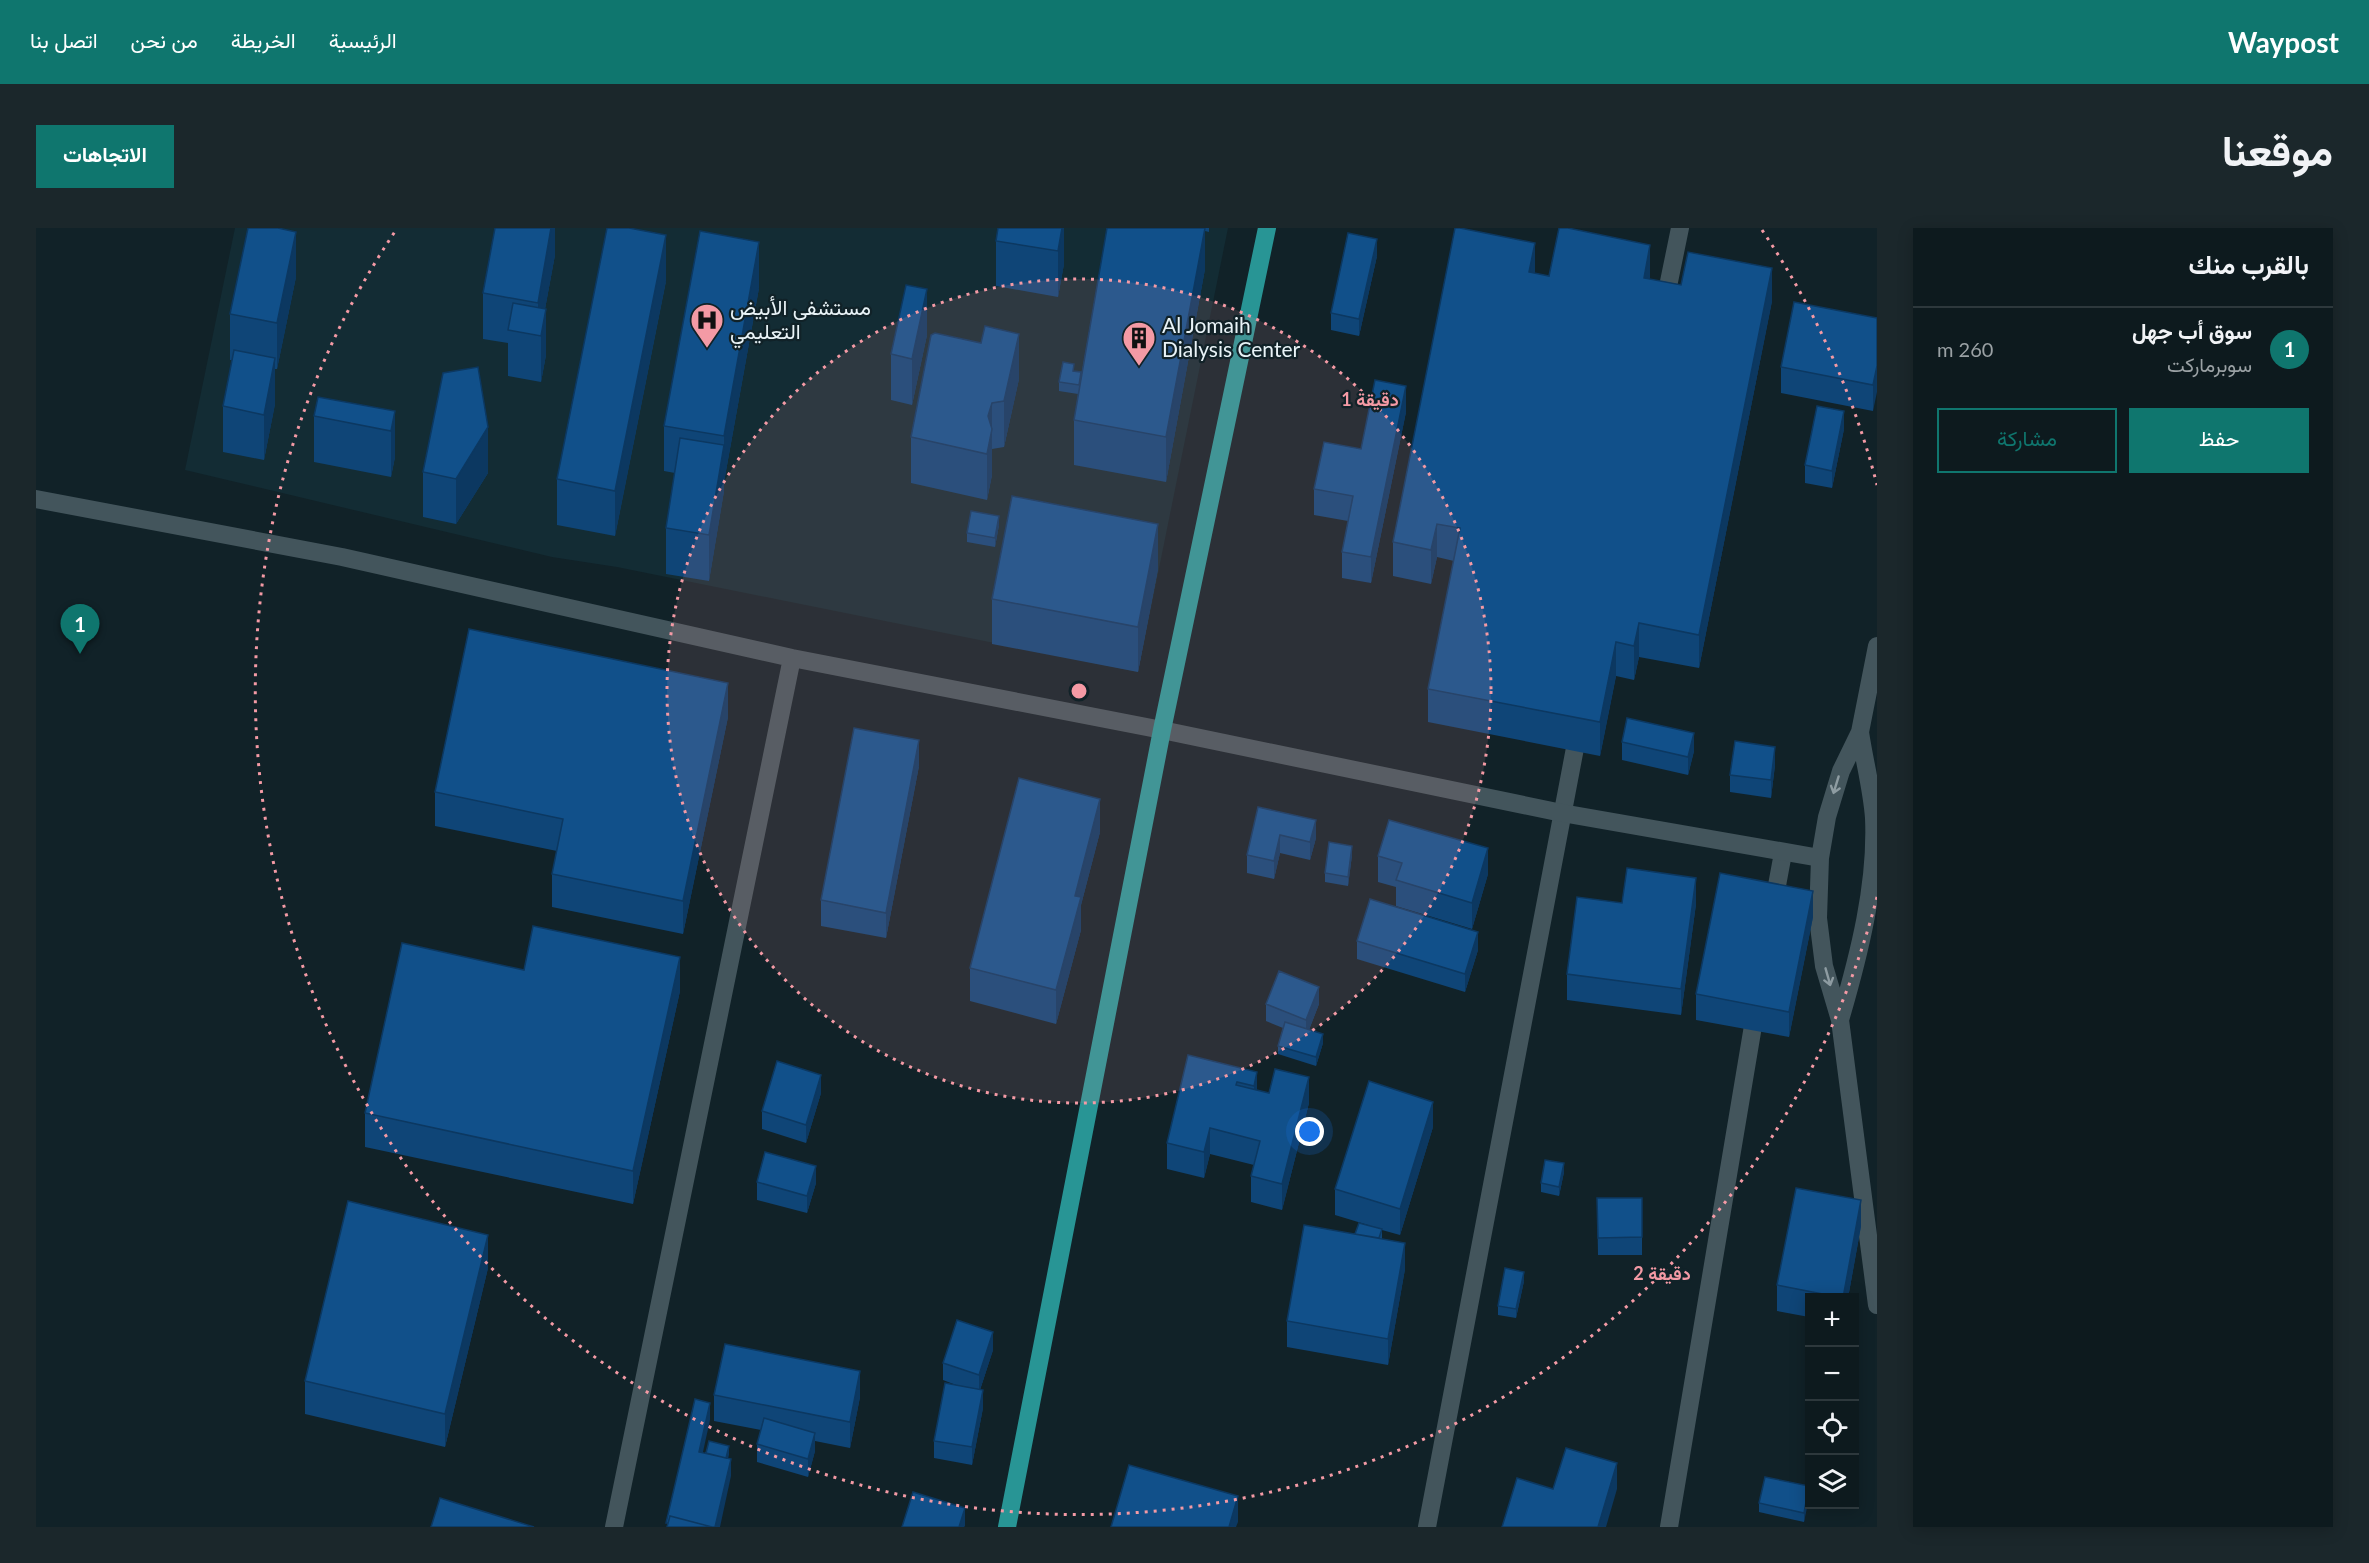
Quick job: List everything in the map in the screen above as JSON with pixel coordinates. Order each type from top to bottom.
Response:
[{"type":"main road","points":[[1007,1527],[1162,730],[1267,228]]},
{"type":"street","points":[[1661,322],[1680,228]]},
{"type":"street","points":[[36,499],[342,557],[792,658],[1162,730],[1562,813],[1820,858]]},
{"type":"street","points":[[1877,646],[1860,732],[1841,771],[1827,817],[1820,858],[1818,918],[1824,966],[1840,1020],[1877,1305]]},
{"type":"street","points":[[614,1527],[792,658]]},
{"type":"street","points":[[1427,1527],[1583,708]]},
{"type":"street","points":[[1840,1020],[1858,960],[1875,864],[1874,816],[1860,732]]},
{"type":"street","points":[[1771,924],[1783,853]]},
{"type":"street","points":[[1669,1527],[1759,995]]},
{"type":"shaded area","name":"مستشفى الأبيض التعليمي","points":[[235,228],[1228,228],[1138,672],[617,567],[552,557],[185,470]]},
{"type":"building","points":[[248,228],[278,228],[296,232],[277,323],[230,314]]},
{"type":"building","points":[[495,228],[551,228],[538,303],[483,293]]},
{"type":"building","points":[[607,228],[629,228],[666,235],[615,491],[557,479]]},
{"type":"building","points":[[998,228],[1062,228],[1058,251],[996,241]]},
{"type":"building","name":"Al Jomaih Dialysis Center","points":[[1107,228],[1205,228],[1166,437],[1074,420]]},
{"type":"building","points":[[1455,228],[1535,243],[1529,272],[1549,276],[1559,228],[1650,245],[1644,278],[1681,285],[1688,252],[1772,268],[1699,635],[1639,623],[1634,646],[1616,642],[1600,722],[1428,689],[1460,528],[1437,524],[1431,550],[1393,542]]},
{"type":"building","points":[[700,231],[759,242],[724,436],[664,426]]},
{"type":"building","points":[[1348,233],[1377,239],[1359,319],[1331,313]]},
{"type":"building","points":[[906,285],[927,289],[912,359],[891,354]]},
{"type":"building","points":[[1794,302],[1877,318],[1877,366],[1873,385],[1781,367]]},
{"type":"building","points":[[513,303],[546,309],[541,336],[508,330]]},
{"type":"building","points":[[985,326],[1019,334],[1004,401],[992,403],[988,416],[992,429],[987,454],[911,437],[931,335],[935,333],[981,343]]},
{"type":"building","points":[[234,350],[275,358],[264,415],[223,406]]},
{"type":"building","points":[[1063,362],[1074,364],[1073,371],[1081,372],[1079,385],[1059,382]]},
{"type":"building","points":[[478,367],[488,427],[456,479],[423,472],[443,373]]},
{"type":"building","points":[[1375,380],[1406,386],[1371,557],[1342,552],[1353,496],[1314,489],[1324,442],[1361,449]]},
{"type":"building","points":[[318,397],[395,411],[391,431],[314,416]]},
{"type":"building","points":[[1817,406],[1844,411],[1832,471],[1805,465]]},
{"type":"building","points":[[680,438],[724,445],[709,535],[666,528]]},
{"type":"building","points":[[1012,496],[1158,524],[1138,627],[992,599]]},
{"type":"building","points":[[971,511],[999,516],[995,538],[967,533]]},
{"type":"building","points":[[469,629],[728,683],[683,901],[552,874],[563,819],[435,792]]},
{"type":"building","points":[[1627,718],[1694,733],[1688,757],[1622,742]]},
{"type":"building","points":[[854,728],[919,740],[886,913],[821,900]]},
{"type":"building","points":[[1735,741],[1775,747],[1771,780],[1730,775]]},
{"type":"building","points":[[1019,778],[1100,799],[1075,896],[1081,897],[1056,990],[970,968]]},
{"type":"building","points":[[1258,807],[1316,820],[1310,842],[1280,835],[1274,861],[1247,855]]},
{"type":"building","points":[[1389,820],[1488,848],[1472,903],[1396,880],[1402,863],[1378,856]]},
{"type":"building","points":[[1329,842],[1352,846],[1348,877],[1325,873]]},
{"type":"building","points":[[1627,868],[1696,878],[1681,989],[1567,974],[1577,897],[1622,903]]},
{"type":"building","points":[[1720,873],[1813,891],[1789,1012],[1696,994]]},
{"type":"building","points":[[1370,899],[1478,932],[1465,974],[1357,941]]},
{"type":"building","points":[[533,926],[680,957],[633,1171],[365,1113],[402,943],[524,970]]},
{"type":"building","points":[[1279,971],[1319,987],[1306,1020],[1266,1004]]},
{"type":"building","points":[[1285,1022],[1323,1034],[1316,1057],[1278,1046]]},
{"type":"building","points":[[1188,1055],[1257,1072],[1254,1086],[1237,1082],[1236,1085],[1269,1093],[1275,1069],[1309,1077],[1282,1184],[1251,1176],[1260,1141],[1210,1128],[1204,1152],[1167,1143]]},
{"type":"building","points":[[777,1061],[821,1075],[806,1125],[762,1111]]},
{"type":"building","points":[[1369,1081],[1433,1102],[1400,1209],[1335,1189]]},
{"type":"building","points":[[765,1152],[816,1166],[807,1196],[757,1182]]},
{"type":"building","points":[[1545,1160],[1564,1163],[1559,1187],[1541,1183]]},
{"type":"building","points":[[1796,1188],[1861,1200],[1844,1293],[1818,1293],[1777,1285]]},
{"type":"building","points":[[1597,1198],[1642,1198],[1642,1237],[1598,1238]]},
{"type":"building","points":[[348,1201],[488,1235],[445,1414],[305,1381]]},
{"type":"building","points":[[1359,1223],[1382,1229],[1379,1238],[1355,1234]]},
{"type":"building","points":[[1304,1225],[1405,1243],[1388,1339],[1287,1321]]},
{"type":"building","points":[[1505,1268],[1524,1272],[1516,1309],[1498,1306]]},
{"type":"building","points":[[957,1320],[993,1332],[979,1375],[943,1363]]},
{"type":"building","points":[[725,1344],[860,1371],[850,1422],[714,1395]]},
{"type":"building","points":[[945,1383],[983,1390],[972,1447],[934,1441]]},
{"type":"building","points":[[695,1399],[710,1403],[699,1452],[731,1459],[715,1527],[670,1516],[666,1523]]},
{"type":"building","points":[[764,1418],[815,1433],[808,1459],[757,1444]]},
{"type":"building","points":[[709,1441],[729,1446],[726,1458],[706,1453]]},
{"type":"building","points":[[1566,1448],[1617,1463],[1598,1527],[1502,1527],[1517,1478],[1553,1489]]},
{"type":"building","points":[[1129,1465],[1238,1496],[1229,1527],[1111,1527]]},
{"type":"building","points":[[1765,1477],[1805,1485],[1804,1513],[1759,1503]]},
{"type":"building","points":[[913,1492],[965,1508],[959,1527],[902,1527]]},
{"type":"building","points":[[440,1498],[534,1527],[431,1527]]},
{"type":"building","points":[[670,1516],[712,1527],[667,1527]]},
{"type":"place","name":"مستشفى الأبيض التعليمي","points":[[707,349]]},
{"type":"place","name":"Al Jomaih Dialysis Center","points":[[1139,367]]},
{"type":"place","name":"سوق أب جهل","points":[[80,654]]}]
